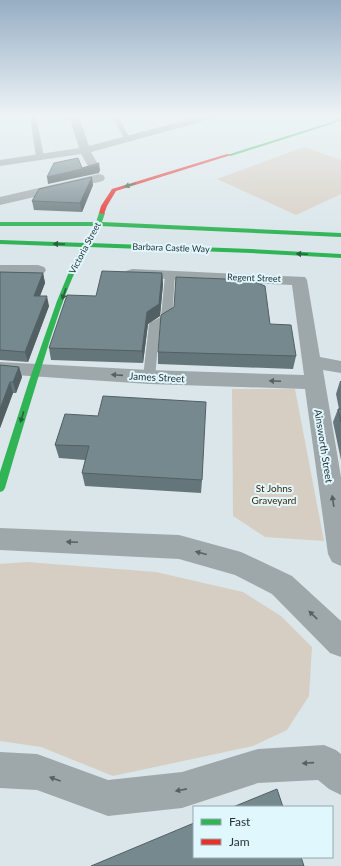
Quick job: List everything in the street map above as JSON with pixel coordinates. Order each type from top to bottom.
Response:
[{"type":"main road","points":[[114,190],[223,156]]},
{"type":"main road","name":"Victoria Street","points":[[0,488],[37,370],[71,273],[85,245],[97,228],[104,206],[114,190]]},
{"type":"main road","name":"Barbara Castle Way","points":[[0,224],[97,228],[193,228],[341,235]]},
{"type":"main road","points":[[97,228],[106,238],[206,243],[251,251]]},
{"type":"main road","points":[[193,228],[254,238],[341,242]]},
{"type":"main road","name":"Barbara Castle Way","points":[[0,242],[251,251],[341,256]]},
{"type":"street","points":[[0,163],[44,156]]},
{"type":"street","points":[[88,156],[99,178],[114,190]]},
{"type":"street","points":[[5,203],[99,178]]},
{"type":"street","points":[[8,266],[38,270]]},
{"type":"street","name":"Regent Street","points":[[124,270],[170,275],[299,280],[312,372]]},
{"type":"street","name":"James Street","points":[[0,368],[149,377],[312,372],[341,367]]},
{"type":"street","name":"Ainsworth Street","points":[[312,372],[341,554]]},
{"type":"street","points":[[0,539],[179,547],[241,564],[282,585],[341,642]]},
{"type":"street","points":[[0,770],[37,772],[108,798],[182,790],[258,766],[324,762],[341,777]]},
{"type":"lane","points":[[149,377],[155,324],[166,319],[170,275]]},
{"type":"green space","points":[[278,156],[331,156],[341,160],[341,194],[296,215],[217,179]]},
{"type":"green space","name":"St Johns Graveyard","points":[[232,389],[295,389],[324,541],[265,537],[233,516]]},
{"type":"green space","points":[[27,562],[156,572],[243,592],[281,616],[312,647],[309,696],[287,730],[253,746],[113,776],[41,747],[0,741],[0,564]]},
{"type":"building","points":[[78,158],[82,168],[99,163],[98,165],[47,177],[54,163]]},
{"type":"building","points":[[92,177],[80,203],[32,201],[39,189]]},
{"type":"building","points":[[102,271],[162,273],[159,304],[147,312],[142,351],[49,348],[67,295],[96,296]]},
{"type":"building","points":[[0,272],[43,273],[34,296],[47,296],[25,352],[0,350]]},
{"type":"building","points":[[176,277],[250,280],[265,286],[270,324],[291,325],[296,356],[158,352],[161,315],[174,307]]},
{"type":"building","points":[[0,365],[19,367],[13,382],[10,382],[0,409]]},
{"type":"building","points":[[103,396],[206,402],[202,480],[82,473],[89,446],[55,445],[65,414],[98,416]]},
{"type":"building","points":[[338,409],[341,409],[341,422]]},
{"type":"building","points":[[277,789],[283,806],[235,806]]},
{"type":"building","points":[[193,823],[193,858],[301,858],[304,866],[91,866]]},
{"type":"traffic: fast","points":[[0,488],[33,381],[60,301],[70,275],[96,229],[102,213]]},
{"type":"traffic: fast","points":[[0,224],[99,224],[341,235]]},
{"type":"traffic: fast","points":[[0,242],[251,251],[341,256]]},
{"type":"traffic: jam","points":[[102,213],[104,206],[114,190],[224,156]]}]
